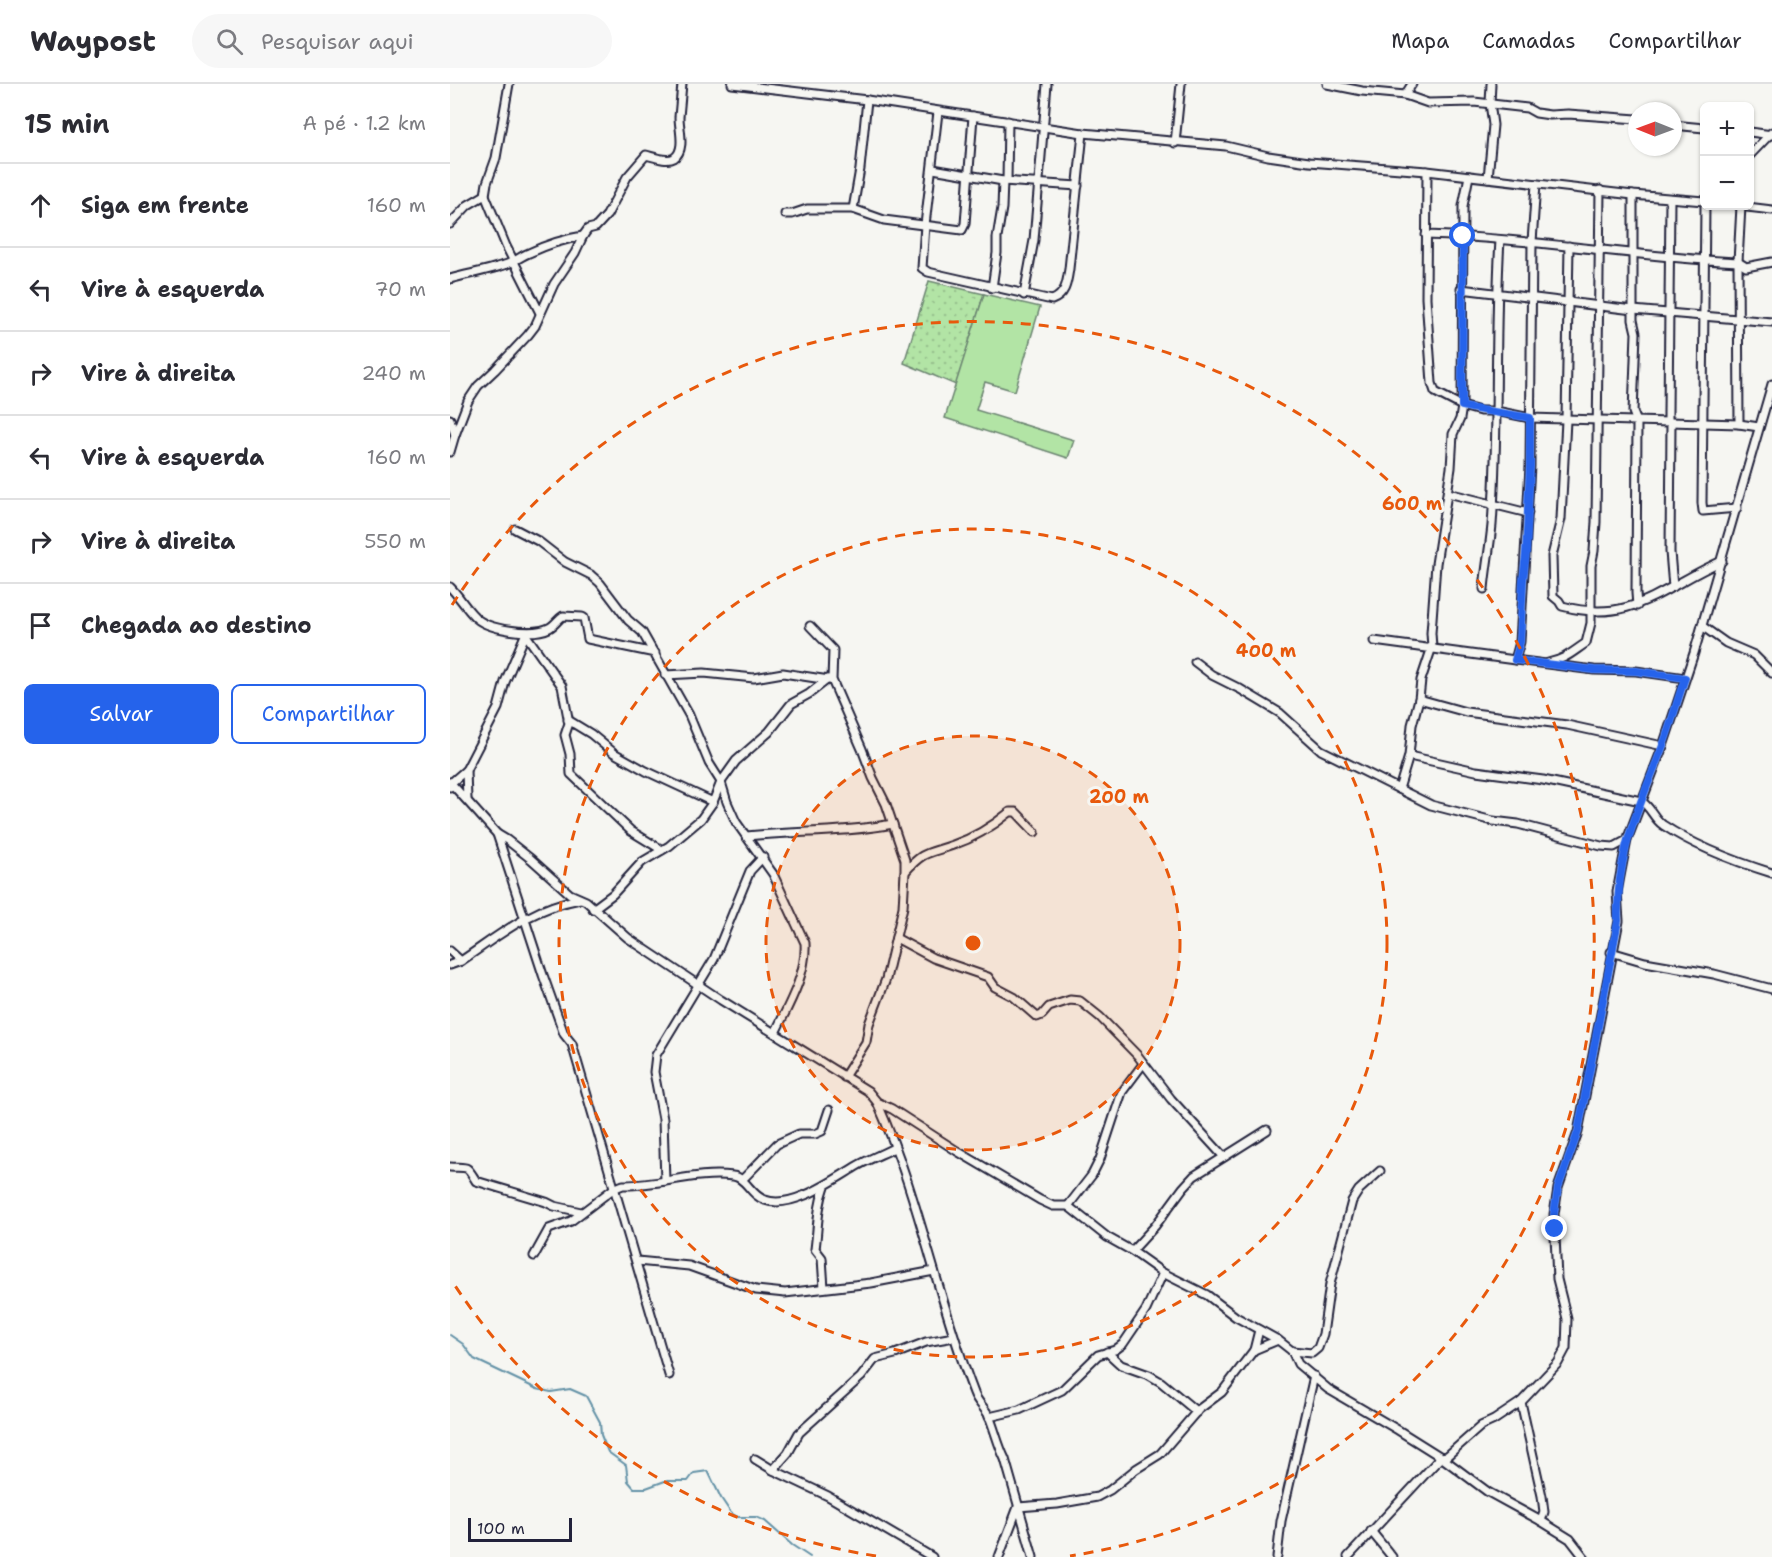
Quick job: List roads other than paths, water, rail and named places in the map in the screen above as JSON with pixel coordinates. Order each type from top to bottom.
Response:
[{"type":"street","points":[[509,84],[496,158],[485,195],[506,246],[540,313]]},
{"type":"street","points":[[450,452],[468,401],[478,386],[535,326],[554,284],[575,253],[583,236],[588,229],[596,227],[607,215],[627,177],[646,155],[667,160],[677,155],[681,138],[679,120],[682,84]]},
{"type":"street","points":[[732,84],[867,99],[938,112],[1083,133],[1226,146],[1268,156],[1309,162],[1427,171],[1700,201]]},
{"type":"street","points":[[1024,295],[1034,240],[1047,84]]},
{"type":"street","points":[[1175,142],[1181,84]]},
{"type":"street","points":[[1327,84],[1362,91],[1406,95],[1428,103],[1444,104],[1458,101],[1490,103],[1527,108],[1536,113],[1550,115],[1628,117]]},
{"type":"street","points":[[1406,95],[1412,84]]},
{"type":"street","points":[[1488,178],[1493,125],[1490,103],[1491,84]]},
{"type":"street","points":[[853,209],[860,169],[867,99]]},
{"type":"street","points":[[938,112],[922,268],[928,272],[992,288],[1052,300],[1058,297],[1066,287],[1070,269],[1083,133]]},
{"type":"street","points":[[785,214],[807,209],[853,209],[884,220],[962,230],[965,224],[973,116]]},
{"type":"street","points":[[992,288],[1005,181],[1008,121]]},
{"type":"street","points":[[1682,126],[1700,128]]},
{"type":"street","points":[[1754,132],[1771,134]]},
{"type":"street","points":[[1754,150],[1771,134]]},
{"type":"street","points":[[933,169],[1005,181],[1078,186]]},
{"type":"street","points":[[1427,171],[1426,298],[1432,383],[1435,392],[1462,406],[1480,411],[1496,411],[1530,418],[1739,424],[1759,427]]},
{"type":"street","points":[[1400,789],[1421,680],[1432,648],[1431,633],[1437,564],[1448,493],[1453,434],[1462,406],[1463,206],[1469,176]]},
{"type":"street","points":[[1515,660],[1520,642],[1528,513],[1532,242],[1536,184]]},
{"type":"street","points":[[1548,663],[1569,656],[1575,648],[1586,643],[1590,630],[1591,566],[1596,522],[1600,190]]},
{"type":"street","points":[[450,224],[468,205],[485,195]]},
{"type":"street","points":[[1633,195],[1633,310],[1636,333],[1633,412],[1636,422],[1637,606]]},
{"type":"street","points":[[1670,199],[1668,420],[1671,423],[1670,552],[1673,587]]},
{"type":"street","points":[[1754,208],[1772,210]]},
{"type":"street","points":[[1705,210],[1703,511],[1737,508]]},
{"type":"street","points":[[1739,424],[1740,210]]},
{"type":"street","points":[[1426,235],[1463,236],[1669,258],[1738,262],[1746,267],[1772,262]]},
{"type":"street","points":[[450,279],[506,265],[557,242],[583,236]]},
{"type":"street","points":[[1484,589],[1492,526],[1500,240]]},
{"type":"street","points":[[1569,246],[1566,420],[1561,519],[1552,556],[1553,596],[1562,606],[1590,612],[1615,611],[1637,606],[1722,561]]},
{"type":"street","points":[[1461,289],[1633,310],[1772,322]]},
{"type":"street","points":[[1348,1557],[1441,1457],[1447,1456],[1481,1426],[1521,1402],[1558,1363],[1566,1348],[1567,1318],[1557,1279],[1554,1214],[1558,1188],[1578,1132],[1618,921],[1617,892],[1627,840],[1663,746],[1702,626],[1772,384]]},
{"type":"street","points":[[450,419],[455,435]]},
{"type":"street","points":[[1448,493],[1528,513]]},
{"type":"street","points":[[515,528],[538,541],[565,562],[591,575],[600,583],[621,612],[642,632],[689,715],[709,763],[721,782],[736,822],[763,857],[792,913],[804,943],[805,954],[803,968],[775,1033]]},
{"type":"street","points":[[450,587],[474,617],[494,628],[526,633],[551,627],[563,616],[582,616],[588,639],[655,653]]},
{"type":"street","points":[[810,626],[833,650],[830,680],[893,824],[905,860],[903,907],[886,979],[869,1024],[866,1042],[844,1077]]},
{"type":"street","points":[[1702,626],[1726,643],[1754,655],[1772,673]]},
{"type":"street","points":[[526,633],[546,666],[561,684],[565,695],[569,726],[565,735],[570,754],[571,774],[631,831],[662,850]]},
{"type":"street","points":[[526,633],[505,682],[498,708],[466,770],[450,784],[467,799],[497,834],[531,859],[570,894],[586,901],[646,951],[868,1091],[877,1102],[922,1229],[954,1337],[975,1397],[989,1417],[1013,1485],[1034,1557]]},
{"type":"street","points":[[1374,641],[1594,670],[1636,671],[1685,678]]},
{"type":"street","points":[[1765,665],[1772,660]]},
{"type":"street","points":[[1195,663],[1280,713],[1320,750],[1431,805],[1601,846],[1614,847],[1627,840]]},
{"type":"street","points":[[665,675],[704,673],[754,678],[783,673],[830,680]]},
{"type":"street","points":[[593,909],[613,894],[642,862],[669,846],[701,819],[721,782],[736,761],[770,732],[788,706],[830,680]]},
{"type":"street","points":[[1419,699],[1466,712],[1567,725],[1663,746]]},
{"type":"street","points":[[568,720],[591,734],[614,753],[712,802]]},
{"type":"street","points":[[1408,756],[1476,771],[1543,780],[1641,801],[1648,805],[1652,814],[1666,826],[1733,859],[1772,873]]},
{"type":"street","points":[[466,770],[467,799]]},
{"type":"street","points":[[905,872],[920,856],[953,846],[974,836],[1010,812],[1016,812],[1035,832]]},
{"type":"street","points":[[747,836],[789,832],[847,831],[893,824]]},
{"type":"street","points":[[497,834],[564,1034],[572,1044],[669,1375]]},
{"type":"street","points":[[665,1181],[663,1119],[655,1082],[654,1061],[714,958],[750,871],[763,857]]},
{"type":"street","points":[[450,965],[461,961],[525,917],[549,905],[580,898]]},
{"type":"street","points":[[896,938],[933,958],[988,977],[995,987],[1014,997],[1037,1017],[1042,1015],[1049,1006],[1070,1000],[1080,1001],[1100,1017],[1138,1056],[1171,1099],[1224,1156]]},
{"type":"street","points":[[450,951],[461,961]]},
{"type":"street","points":[[1611,952],[1645,962],[1714,974],[1772,989]]},
{"type":"street","points":[[1068,1206],[1092,1175],[1122,1092],[1143,1064]]},
{"type":"street","points":[[877,1102],[1040,1200],[1053,1206],[1068,1206],[1107,1238],[1132,1251],[1163,1273],[1207,1295],[1236,1317],[1278,1340],[1292,1351],[1298,1364],[1329,1389],[1441,1457],[1488,1492],[1570,1539],[1584,1557]]},
{"type":"street","points":[[742,1180],[777,1144],[800,1134],[815,1134],[822,1131],[829,1110]]},
{"type":"street","points":[[1132,1251],[1155,1227],[1194,1176],[1267,1130]]},
{"type":"street","points":[[534,1256],[549,1229],[569,1222],[623,1185],[690,1177],[732,1176],[742,1180],[757,1196],[766,1201],[787,1200],[825,1186],[864,1162],[894,1148]]},
{"type":"street","points":[[450,1167],[466,1167],[472,1171],[476,1181],[554,1206],[581,1212]]},
{"type":"street","points":[[1292,1351],[1310,1353],[1318,1348],[1323,1334],[1330,1284],[1352,1201],[1359,1190],[1380,1171]]},
{"type":"street","points":[[824,1288],[822,1258],[815,1249],[819,1228],[819,1205],[825,1186]]},
{"type":"street","points":[[637,1261],[689,1266],[756,1290],[785,1293],[872,1283],[934,1271]]},
{"type":"street","points":[[989,1417],[1019,1410],[1062,1390],[1098,1355],[1115,1350],[1123,1344],[1136,1327],[1163,1273]]},
{"type":"street","points":[[1018,1507],[1072,1502],[1096,1497],[1160,1454],[1197,1412],[1222,1392],[1254,1350],[1259,1330]]},
{"type":"street","points":[[773,1470],[788,1453],[799,1433],[861,1377],[875,1359],[926,1342],[954,1337]]},
{"type":"street","points":[[1254,1350],[1278,1340]]},
{"type":"street","points":[[1107,1352],[1121,1365],[1149,1375],[1197,1412]]},
{"type":"street","points":[[1277,1557],[1281,1521],[1314,1376]]},
{"type":"street","points":[[1521,1402],[1544,1507],[1541,1521]]},
{"type":"street","points":[[755,1459],[828,1496],[932,1557]]},
{"type":"street","points":[[999,1557],[1018,1507]]},
{"type":"street","points":[[1371,1531],[1392,1557]]},
{"type":"waterway","points":[[450,1335],[463,1344],[474,1359],[537,1389],[551,1392],[570,1389],[586,1396],[600,1422],[601,1435],[608,1452],[626,1465],[628,1481],[634,1488],[646,1488],[665,1481],[688,1481],[694,1473],[708,1471],[731,1513],[738,1517],[756,1517],[765,1521],[792,1545],[810,1557]]}]
